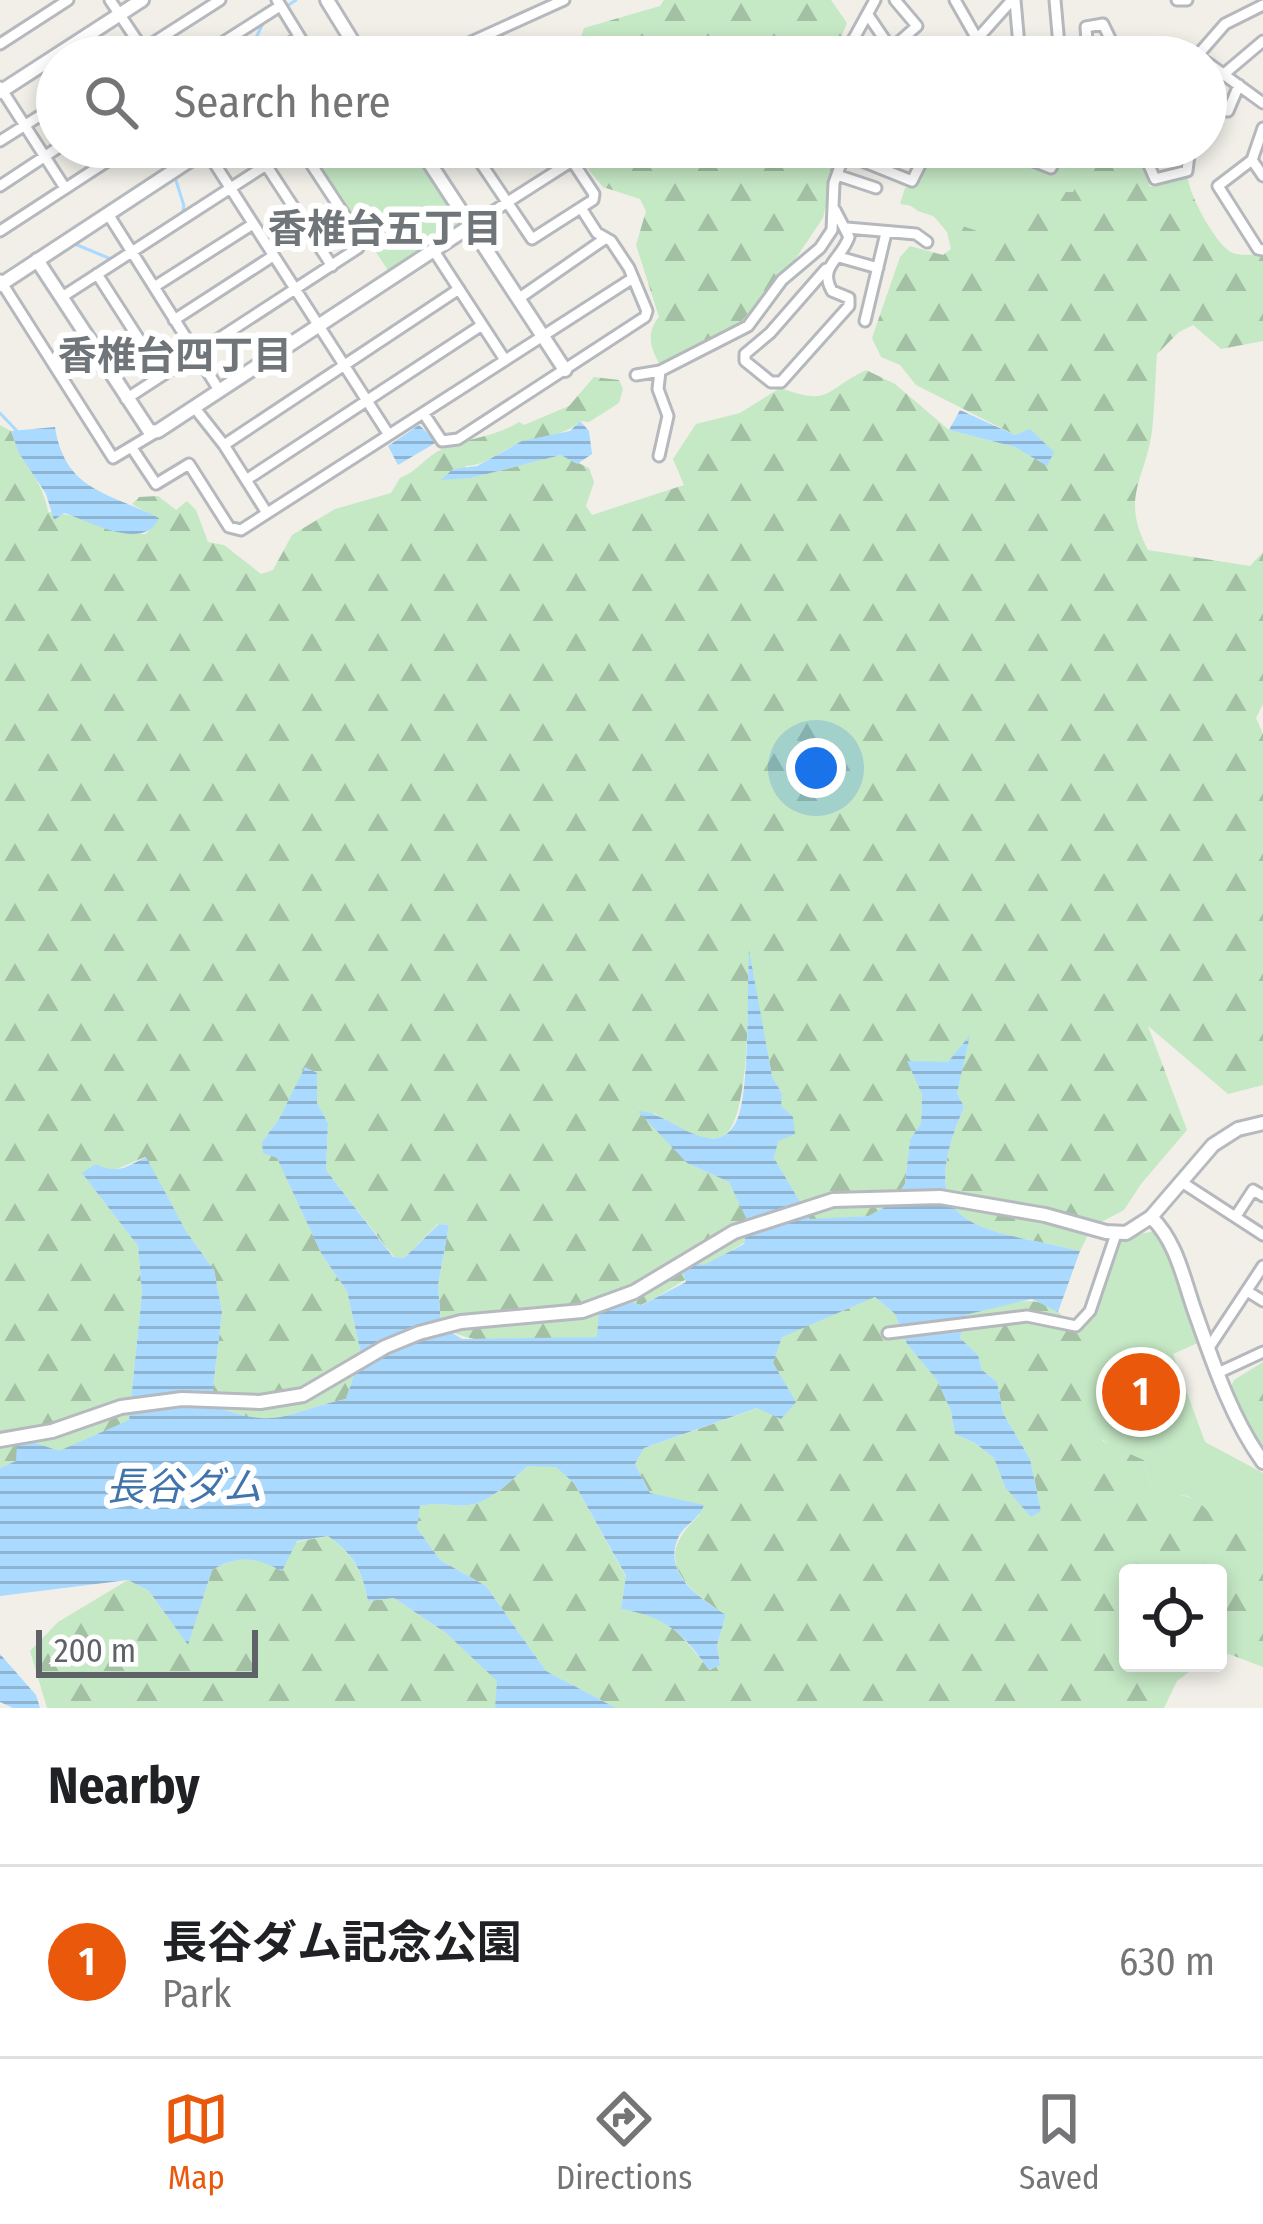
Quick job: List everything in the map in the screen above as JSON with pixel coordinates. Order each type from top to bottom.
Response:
[{"type":"street","points":[[110,0],[135,36]]},
{"type":"street","points":[[86,36],[142,0]]},
{"type":"street","points":[[169,36],[220,0]]},
{"type":"street","points":[[327,0],[347,36]]},
{"type":"street","points":[[484,36],[564,0]]},
{"type":"street","points":[[856,36],[875,0]]},
{"type":"street","points":[[895,0],[917,26],[906,36]]},
{"type":"street","points":[[955,0],[975,36]]},
{"type":"street","points":[[977,36],[1014,0]]},
{"type":"street","points":[[1014,0],[1018,36]]},
{"type":"street","points":[[1055,0],[1058,36]]},
{"type":"street","points":[[1177,0],[1187,0]]},
{"type":"street","points":[[0,44],[66,1]]},
{"type":"street","points":[[231,36],[279,3],[298,36]]},
{"type":"street","points":[[1219,36],[1226,24],[1263,5]]},
{"type":"street","points":[[868,15],[882,36]]},
{"type":"street","points":[[1087,36],[1086,27],[1103,25],[1108,36]]},
{"type":"street","points":[[1227,71],[1263,41]]},
{"type":"street","points":[[36,68],[1,90],[36,142]]},
{"type":"street","points":[[1227,76],[1263,103]]},
{"type":"street","points":[[1228,112],[1239,86]]},
{"type":"street","points":[[0,141],[36,118]]},
{"type":"street","points":[[1263,128],[1252,160],[1218,187],[1263,250]]},
{"type":"street","points":[[1252,160],[1263,176]]},
{"type":"street","points":[[0,186],[36,162]]},
{"type":"street","points":[[52,168],[65,188]]},
{"type":"street","points":[[0,231],[96,168]]},
{"type":"street","points":[[176,168],[1,283],[113,458],[560,168]]},
{"type":"street","points":[[218,168],[389,435]]},
{"type":"street","points":[[62,298],[262,168]]},
{"type":"street","points":[[268,168],[332,266]]},
{"type":"street","points":[[126,399],[358,248],[361,240],[311,168]]},
{"type":"street","points":[[434,168],[565,370]]},
{"type":"street","points":[[484,168],[532,239],[593,200],[577,168]]},
{"type":"street","points":[[636,375],[660,371],[748,326],[782,280],[820,248],[832,230],[840,168]]},
{"type":"street","points":[[884,168],[912,181],[918,168]]},
{"type":"street","points":[[1150,168],[1155,179],[1187,168]]},
{"type":"street","points":[[837,176],[876,188]]},
{"type":"street","points":[[581,208],[603,240]]},
{"type":"street","points":[[826,269],[829,286],[850,302],[782,382],[771,382],[745,361],[745,354],[770,333],[848,243],[848,228],[835,210]]},
{"type":"street","points":[[108,214],[219,390]]},
{"type":"street","points":[[154,287],[253,224]]},
{"type":"street","points":[[848,228],[916,234],[927,242]]},
{"type":"street","points":[[865,321],[886,233]]},
{"type":"street","points":[[424,414],[442,441],[458,439],[645,317],[647,311],[611,241],[603,240],[518,299]]},
{"type":"street","points":[[434,251],[505,359]]},
{"type":"street","points":[[174,320],[273,256]]},
{"type":"street","points":[[839,256],[878,268]]},
{"type":"street","points":[[37,260],[144,426],[150,432],[158,431]]},
{"type":"street","points":[[97,274],[163,375]]},
{"type":"street","points":[[132,448],[157,484],[189,464],[229,527],[241,530],[633,278]]},
{"type":"street","points":[[224,445],[459,289]]},
{"type":"street","points":[[246,480],[482,325]]},
{"type":"street","points":[[825,333],[836,342]]},
{"type":"street","points":[[58,368],[91,343]]},
{"type":"street","points":[[658,456],[668,416],[658,389],[660,371]]},
{"type":"street","points":[[194,407],[267,513]]},
{"type":"street","points":[[0,1440],[52,1431],[121,1407],[182,1400],[282,1400],[303,1395],[402,1340],[461,1322],[582,1311],[634,1292],[734,1232],[833,1200],[940,1197],[1045,1215],[1116,1234],[1151,1217],[1222,1138],[1263,1123]]},
{"type":"street","points":[[1180,1181],[1263,1235]]},
{"type":"street","points":[[1236,1216],[1253,1190],[1263,1196]]},
{"type":"street","points":[[1151,1217],[1172,1245],[1208,1349],[1246,1439],[1263,1462]]},
{"type":"street","points":[[891,1332],[1027,1316],[1076,1326],[1090,1311],[1116,1234]]},
{"type":"street","points":[[1208,1349],[1263,1266]]},
{"type":"street","points":[[1247,1291],[1263,1301]]},
{"type":"street","points":[[1220,1372],[1263,1352]]},
{"type":"green space","points":[[664,0],[831,0],[847,23],[842,36],[581,36],[584,28],[660,6]]},
{"type":"green space","points":[[321,168],[430,168],[467,225],[391,275]]},
{"type":"green space","points":[[587,168],[834,168],[823,218],[794,261],[740,323],[660,364],[651,340],[659,317],[636,245],[646,211],[640,199],[603,187]]},
{"type":"green space","points":[[924,168],[1036,168],[1051,174],[1054,168],[1085,168],[1073,192],[1040,192],[1023,226],[998,238],[918,211],[904,201],[907,192],[915,189]]},
{"type":"green space","points":[[1081,168],[1142,168],[1150,187],[1188,178],[1219,241],[1236,254],[1263,255],[1263,341],[1221,349],[1193,325],[1157,354],[1152,431],[1135,502],[1148,550],[1250,566],[1263,552],[1263,704],[1256,718],[1263,734],[1263,1085],[1228,1094],[1148,1026],[1187,1130],[1124,1210],[1092,1227],[1080,1251],[986,1228],[965,1218],[951,1202],[945,1180],[949,1149],[964,1107],[957,1093],[968,1038],[922,1094],[921,1123],[910,1141],[905,1184],[892,1203],[869,1216],[810,1220],[774,1158],[782,1094],[772,1076],[749,956],[743,1083],[732,1127],[722,1137],[705,1138],[653,1112],[687,1163],[729,1182],[748,1220],[744,1243],[641,1305],[622,1300],[597,1337],[496,1342],[441,1326],[438,1285],[449,1225],[438,1224],[404,1258],[394,1257],[326,1170],[328,1123],[317,1103],[317,1074],[305,1068],[262,1142],[277,1157],[322,1255],[347,1291],[361,1354],[346,1399],[267,1418],[211,1405],[222,1312],[214,1270],[145,1157],[110,1172],[96,1164],[83,1174],[138,1246],[142,1293],[129,1421],[59,1452],[33,1442],[16,1461],[0,1468],[0,425],[11,431],[48,512],[146,534],[158,519],[132,504],[139,497],[158,496],[176,510],[187,501],[196,510],[208,542],[224,545],[261,574],[273,570],[292,535],[335,509],[391,493],[400,478],[442,449],[569,406],[594,377],[619,380],[623,389],[619,403],[589,422],[580,421],[465,466],[471,478],[561,455],[589,468],[594,482],[586,506],[592,515],[684,485],[673,459],[696,424],[740,413],[780,388],[809,396],[826,394],[866,370],[895,384],[949,430],[1015,447],[1047,465],[1015,435],[916,385],[900,365],[881,357],[872,338],[900,257],[910,246],[943,255],[951,249],[947,232],[927,208],[900,204],[905,188],[921,183],[1024,186],[1071,182]]},
{"type":"green space","points":[[1154,1231],[1164,1237],[1202,1341],[1173,1354],[1205,1442],[1263,1473],[1263,1535],[1234,1533],[1184,1495],[1159,1500],[1144,1460],[1105,1442],[1087,1417],[1082,1391],[1085,1338],[1073,1330],[1094,1318],[1119,1239]]},
{"type":"green space","points":[[875,1297],[895,1314],[907,1344],[937,1379],[955,1434],[994,1458],[1005,1487],[1041,1511],[1030,1459],[1003,1413],[997,1382],[982,1370],[978,1355],[960,1338],[965,1315],[1025,1301],[1057,1311],[1085,1337],[1103,1441],[1144,1460],[1151,1488],[1198,1501],[1238,1533],[1263,1535],[1263,1667],[1227,1655],[1227,1564],[1119,1564],[1119,1672],[1189,1672],[1177,1681],[1164,1708],[616,1708],[546,1671],[486,1586],[440,1560],[417,1528],[420,1506],[477,1503],[528,1466],[556,1466],[574,1483],[626,1577],[621,1609],[664,1622],[710,1670],[720,1664],[717,1646],[726,1615],[686,1582],[675,1558],[685,1530],[700,1515],[650,1493],[635,1464],[644,1448],[758,1408],[795,1402],[773,1363],[782,1336]]},
{"type":"green space","points":[[1263,1362],[1263,1450],[1230,1388],[1234,1380]]},
{"type":"green space","points":[[328,1536],[355,1564],[368,1601],[394,1598],[446,1633],[498,1681],[495,1708],[47,1708],[30,1651],[58,1622],[128,1580],[149,1591],[188,1644],[212,1570],[252,1554]]},
{"type":"water","points":[[960,410],[1015,435],[1030,429],[1054,452],[1047,466],[1015,447],[949,430]]},
{"type":"water","points":[[580,421],[589,431],[592,454],[577,464],[561,455],[471,478],[441,480],[453,469],[477,466],[522,441],[570,431]]},
{"type":"water","points":[[419,425],[437,442],[398,465],[388,446]]},
{"type":"water","points":[[55,427],[68,465],[79,477],[106,495],[159,518],[152,528],[129,534],[64,513],[54,520],[46,494],[19,453],[11,431]]},
{"type":"water","name":"長谷ダム","points":[[749,950],[772,1076],[782,1094],[781,1106],[793,1117],[795,1134],[778,1141],[774,1158],[810,1219],[869,1216],[892,1203],[905,1184],[910,1140],[921,1123],[922,1094],[907,1061],[948,1062],[970,1035],[957,1093],[964,1107],[949,1149],[945,1180],[951,1202],[965,1218],[986,1228],[1080,1251],[1058,1312],[1032,1299],[965,1315],[960,1338],[978,1355],[982,1370],[997,1382],[1003,1413],[1030,1459],[1041,1511],[1031,1517],[1005,1487],[994,1458],[955,1434],[937,1380],[907,1344],[895,1314],[875,1297],[782,1337],[773,1363],[796,1402],[781,1419],[757,1408],[644,1448],[635,1464],[650,1493],[704,1505],[679,1536],[675,1562],[686,1583],[726,1615],[717,1645],[720,1665],[709,1670],[672,1629],[621,1609],[626,1576],[574,1483],[556,1467],[528,1466],[477,1503],[420,1506],[417,1528],[440,1560],[486,1586],[546,1671],[616,1708],[495,1708],[497,1681],[446,1633],[394,1598],[368,1601],[356,1564],[328,1536],[297,1541],[282,1571],[247,1559],[212,1570],[188,1645],[149,1591],[128,1580],[0,1596],[0,1468],[16,1461],[17,1445],[33,1442],[59,1451],[129,1420],[142,1293],[138,1246],[82,1173],[96,1164],[116,1169],[146,1157],[186,1231],[214,1270],[222,1312],[211,1405],[234,1413],[280,1417],[346,1399],[361,1354],[347,1291],[322,1255],[277,1158],[263,1153],[262,1142],[305,1067],[317,1073],[317,1103],[328,1123],[326,1170],[393,1257],[404,1258],[439,1224],[449,1225],[438,1285],[441,1326],[462,1339],[597,1337],[599,1310],[622,1300],[642,1305],[686,1282],[682,1268],[690,1262],[704,1265],[744,1244],[747,1220],[729,1182],[687,1163],[638,1111],[713,1139],[732,1128],[744,1087]]},
{"type":"water","points":[[0,1654],[36,1695],[40,1708],[13,1708],[0,1702]]},
{"type":"waterway","points":[[287,6],[296,0]]},
{"type":"waterway","points":[[257,36],[264,21]]},
{"type":"waterway","points":[[174,174],[184,206],[182,215]]},
{"type":"waterway","points":[[138,254],[164,236]]},
{"type":"waterway","points":[[38,253],[55,242]]},
{"type":"waterway","points":[[70,242],[111,259]]},
{"type":"waterway","points":[[4,276],[20,265]]},
{"type":"waterway","points":[[0,413],[17,431]]},
{"type":"place","name":"長谷ダム記念公園","points":[[1141,1392]]},
{"type":"district","name":"香椎台五丁目","points":[[385,229]]},
{"type":"district","name":"香椎台四丁目","points":[[175,356]]}]
